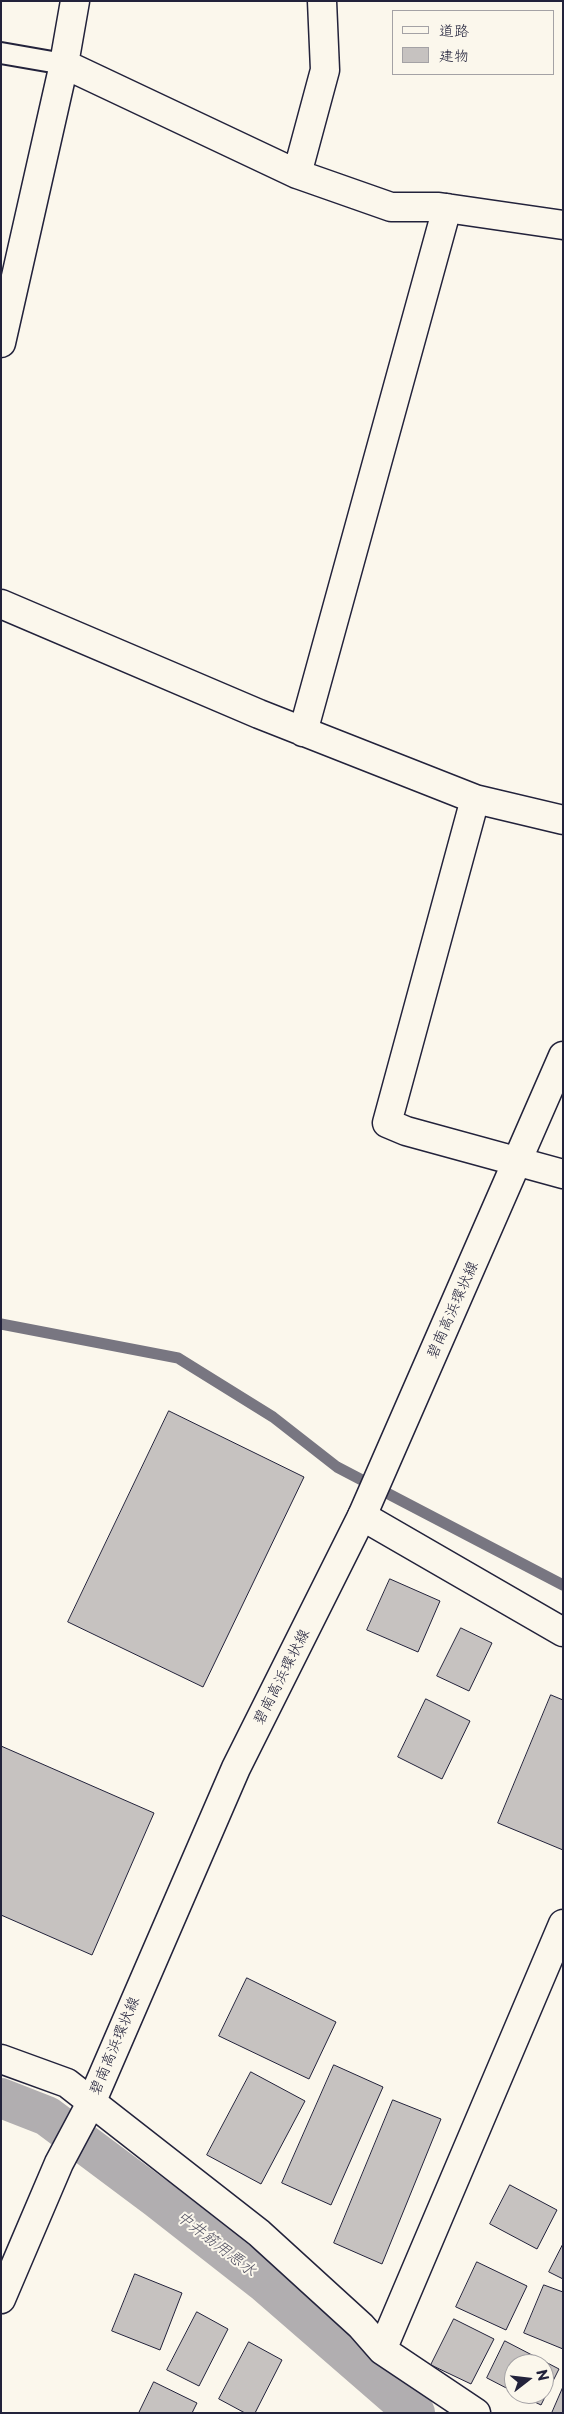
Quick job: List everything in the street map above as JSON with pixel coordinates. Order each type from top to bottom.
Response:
[{"type":"street","points":[[1,343],[64,64],[75,1]]},
{"type":"street","points":[[297,174],[325,70],[322,1]]},
{"type":"street","points":[[64,64],[297,174],[391,208],[447,208],[563,225]]},
{"type":"street","points":[[303,732],[447,208]]},
{"type":"street","points":[[1,604],[303,732],[475,800],[563,820]]},
{"type":"street","points":[[475,800],[387,1123],[563,1174]]},
{"type":"street","name":"碧南高浜環状線","points":[[1,2299],[59,2163],[92,2103],[236,1768],[363,1513],[563,1056]]},
{"type":"street","points":[[363,1513],[563,1632]]},
{"type":"street","points":[[382,2350],[563,1924]]},
{"type":"street","points":[[1,2059],[67,2083],[259,2233],[361,2326],[382,2350],[476,2413]]},
{"type":"lane","points":[[1,53],[64,64]]},
{"type":"building","points":[[169,1411],[304,1477],[203,1687],[68,1622]]},
{"type":"building","points":[[390,1579],[440,1601],[418,1652],[367,1630]]},
{"type":"building","points":[[461,1628],[492,1643],[469,1691],[437,1676]]},
{"type":"building","points":[[551,1695],[563,1700],[563,1850],[498,1823]]},
{"type":"building","points":[[426,1699],[470,1721],[442,1779],[398,1757]]},
{"type":"building","points":[[1,1746],[154,1813],[92,1955],[1,1915]]},
{"type":"building","points":[[247,1978],[336,2022],[309,2079],[219,2036]]},
{"type":"building","points":[[334,2065],[383,2087],[331,2205],[282,2183]]},
{"type":"building","points":[[251,2072],[305,2101],[261,2184],[207,2155]]},
{"type":"building","points":[[393,2100],[441,2119],[382,2264],[334,2243]]},
{"type":"building","points":[[510,2185],[557,2210],[537,2249],[490,2224]]},
{"type":"building","points":[[563,2244],[563,2279],[549,2272]]},
{"type":"building","points":[[477,2262],[527,2286],[506,2330],[456,2307]]},
{"type":"building","points":[[135,2274],[182,2293],[160,2350],[112,2331]]},
{"type":"building","points":[[544,2285],[563,2292],[563,2349],[524,2333]]},
{"type":"building","points":[[197,2312],[228,2329],[199,2386],[167,2370]]},
{"type":"building","points":[[454,2319],[494,2339],[471,2384],[431,2365]]},
{"type":"building","points":[[505,2341],[530,2354],[504,2354],[504,2387],[487,2378]]},
{"type":"building","points":[[249,2342],[282,2360],[255,2413],[245,2413],[219,2399]]},
{"type":"building","points":[[554,2366],[559,2369],[554,2379]]},
{"type":"building","points":[[154,2382],[197,2403],[192,2413],[139,2413]]},
{"type":"building","points":[[563,2387],[563,2413],[552,2413]]},
{"type":"waterway","points":[[1,1324],[178,1358],[273,1417],[337,1467],[563,1585]]},
{"type":"waterway","name":"中井筋用悪水","points":[[1,2098],[47,2116],[158,2199],[264,2282],[415,2413]]}]
